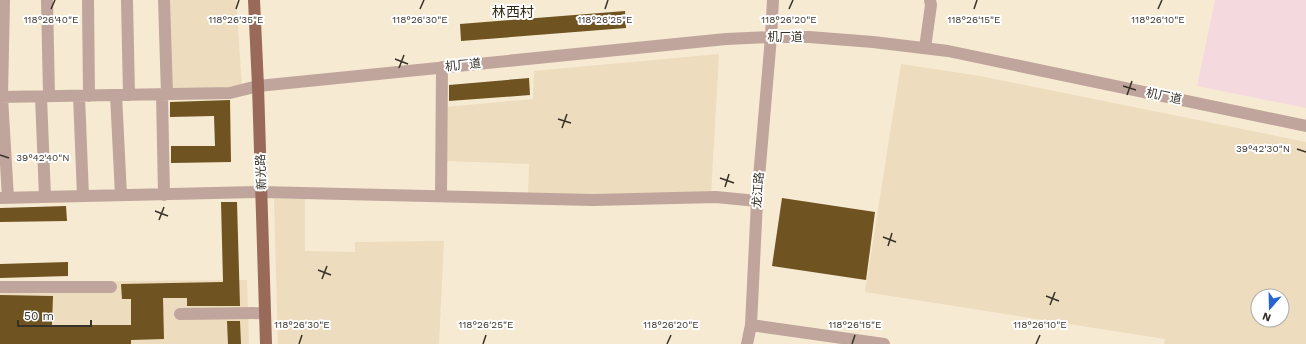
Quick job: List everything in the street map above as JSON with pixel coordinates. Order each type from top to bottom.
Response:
[{"type":"main road","name":"新光路","points":[[254,0],[266,344]]},
{"type":"street","points":[[4,0],[1,97],[4,198],[261,192],[593,200],[716,197],[757,201]]},
{"type":"street","points":[[45,197],[47,0]]},
{"type":"street","points":[[83,196],[84,96],[88,0]]},
{"type":"street","points":[[127,0],[128,95]]},
{"type":"street","points":[[164,0],[164,195]]},
{"type":"street","name":"龙江路","points":[[747,344],[751,325],[757,201],[773,0]]},
{"type":"street","points":[[925,48],[931,5],[930,0]]},
{"type":"street","name":"机厂道","points":[[1,97],[230,93],[258,86],[726,39],[809,37],[873,42],[948,51],[1306,126]]},
{"type":"street","points":[[441,196],[442,67]]},
{"type":"street","points":[[116,95],[121,195]]},
{"type":"street","points":[[0,287],[111,287]]},
{"type":"street","points":[[180,314],[265,313]]},
{"type":"street","points":[[751,325],[864,343],[884,344]]},
{"type":"shaded area","points":[[164,0],[236,0],[242,87],[166,89]]},
{"type":"shaded area","points":[[1215,0],[1306,0],[1306,108],[1197,86]]},
{"type":"shaded area","points":[[719,54],[711,195],[528,194],[529,164],[445,161],[445,107],[533,99],[534,71]]},
{"type":"shaded area","points":[[901,64],[980,76],[1306,142],[1306,344],[1164,344],[1165,339],[865,292]]},
{"type":"shaded area","points":[[274,199],[305,199],[305,251],[355,252],[355,242],[444,241],[439,344],[278,344]]},
{"type":"shaded area","points":[[247,280],[249,344],[0,344],[0,282]]},
{"type":"building","points":[[625,11],[626,28],[461,41],[460,24]]},
{"type":"building","points":[[529,78],[530,95],[449,101],[449,85]]},
{"type":"building","points":[[230,100],[231,162],[171,163],[171,146],[215,146],[214,116],[170,117],[170,102]]},
{"type":"building","points":[[782,198],[875,212],[866,280],[772,266]]},
{"type":"building","points":[[221,202],[237,202],[240,306],[187,306],[187,298],[163,298],[164,339],[131,340],[131,344],[0,344],[0,295],[53,296],[52,325],[131,325],[131,299],[122,299],[121,284],[223,282]]},
{"type":"building","points":[[66,206],[67,221],[0,222],[0,208]]},
{"type":"building","points":[[68,262],[68,276],[0,278],[0,264]]},
{"type":"building","points":[[227,321],[240,321],[241,344],[228,344]]},
{"type":"district","name":"林西村","points":[[513,12]]}]
